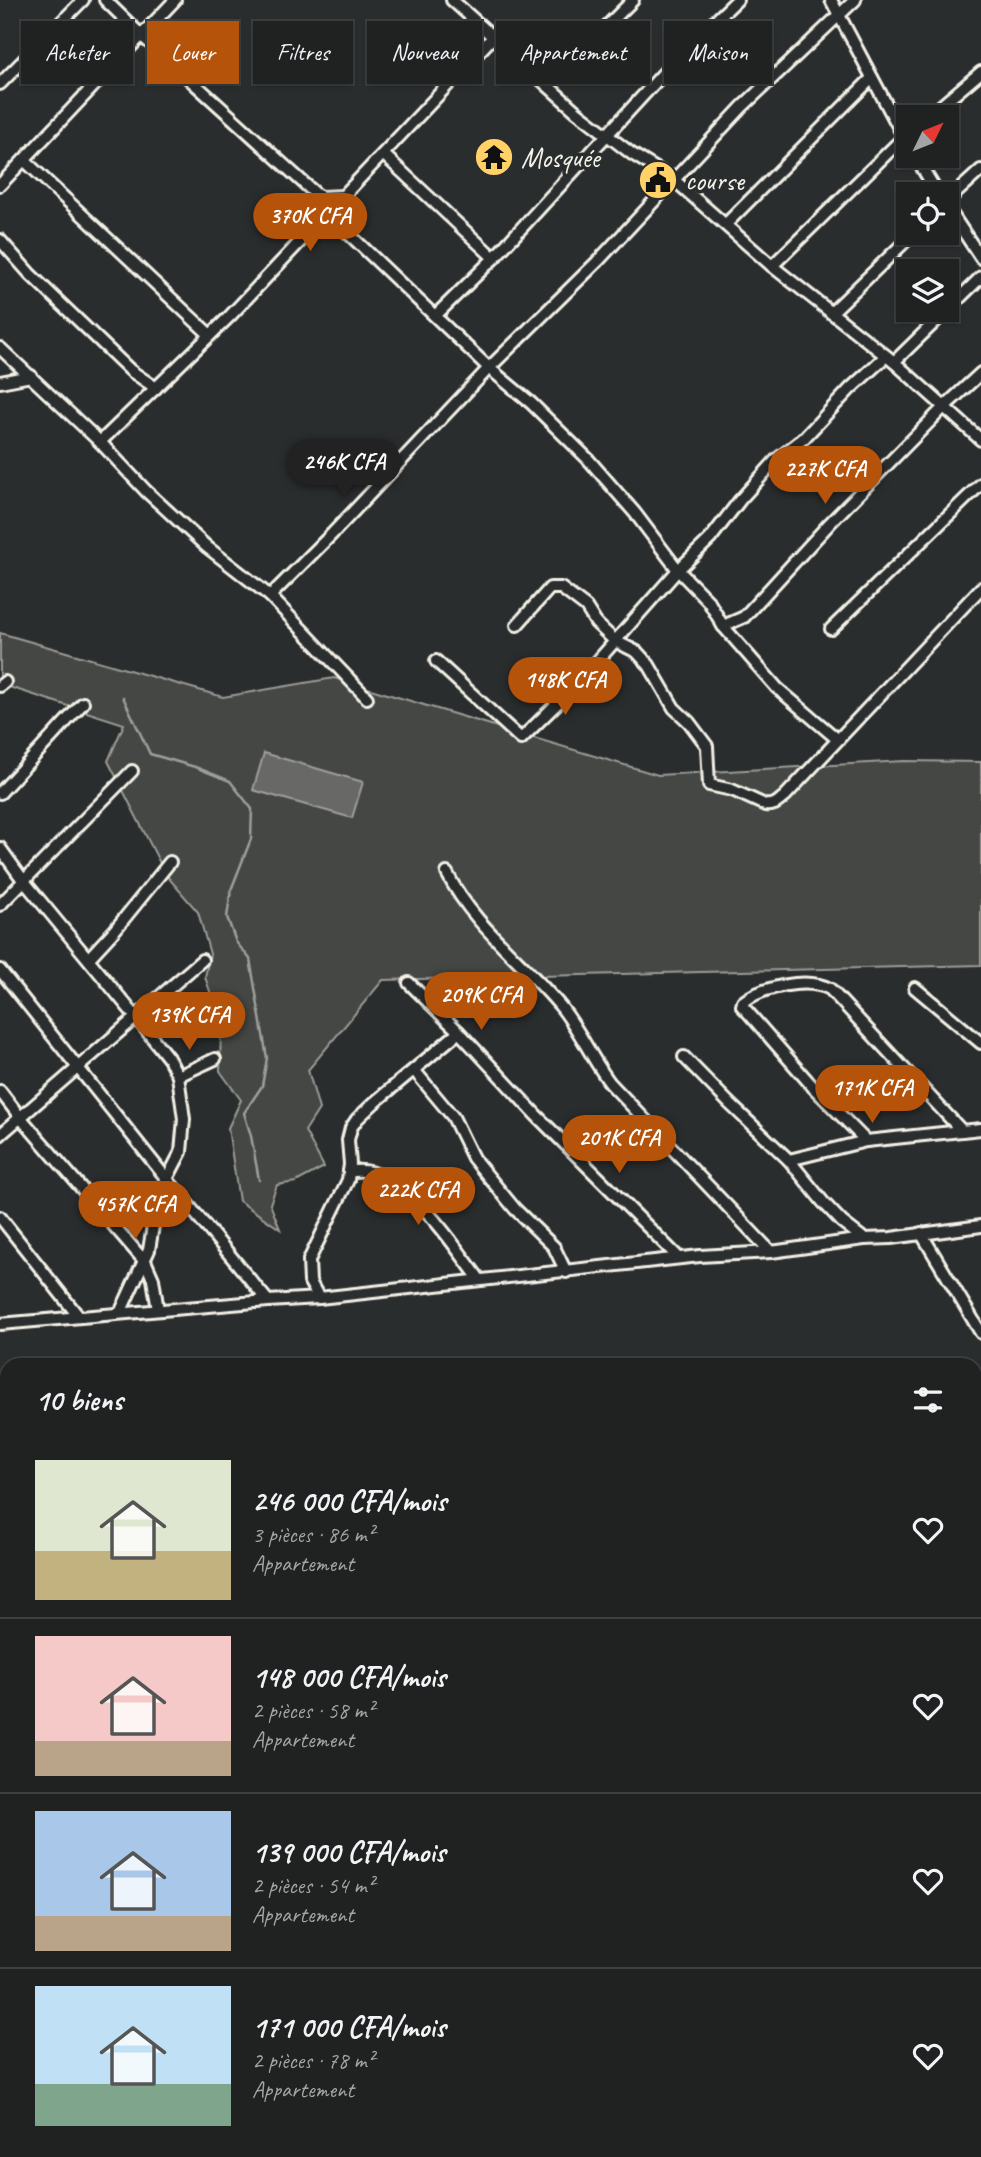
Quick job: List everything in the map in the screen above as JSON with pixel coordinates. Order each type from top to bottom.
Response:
[{"type":"street","points":[[0,84],[83,0]]},
{"type":"street","points":[[105,0],[317,195],[343,196]]},
{"type":"street","points":[[0,185],[175,0]]},
{"type":"street","points":[[452,0],[605,135],[673,179],[772,266],[890,359],[981,440]]},
{"type":"street","points":[[548,85],[633,0]]},
{"type":"street","points":[[436,315],[494,258],[682,52],[737,0]]},
{"type":"street","points":[[831,0],[896,119]]},
{"type":"street","points":[[270,596],[489,368],[598,261],[741,107],[855,0]]},
{"type":"street","points":[[100,442],[210,335],[493,37]]},
{"type":"street","points":[[942,105],[981,72]]},
{"type":"street","points":[[726,225],[872,78]]},
{"type":"street","points":[[772,266],[896,148]]},
{"type":"street","points":[[383,154],[494,258]]},
{"type":"street","points":[[24,160],[210,335]]},
{"type":"street","points":[[959,190],[981,170]]},
{"type":"street","points":[[327,213],[588,459],[635,513],[678,570],[709,602],[723,626],[777,688],[837,739]]},
{"type":"street","points":[[959,225],[981,258]]},
{"type":"street","points":[[0,240],[30,274],[131,371],[156,388]]},
{"type":"street","points":[[831,313],[902,245]]},
{"type":"street","points":[[436,661],[521,739],[578,683],[678,570],[710,539],[776,460],[804,438],[850,389],[890,359],[981,277]]},
{"type":"street","points":[[0,348],[100,442],[146,491],[207,547],[270,596],[366,698]]},
{"type":"street","points":[[723,626],[744,617],[808,546],[943,408],[981,373]]},
{"type":"street","points":[[0,382],[31,376]]},
{"type":"street","points":[[831,629],[981,484]]},
{"type":"street","points":[[517,625],[550,588],[561,588],[586,607],[596,623],[615,641],[637,652],[643,659],[674,708],[700,735],[706,746],[709,785],[732,790],[765,805],[777,804],[981,588]]},
{"type":"street","points":[[0,793],[83,703]]},
{"type":"street","points":[[0,905],[132,771]]},
{"type":"street","points":[[0,848],[169,1059],[178,1076],[184,1119],[178,1160],[166,1178],[155,1205],[152,1241],[120,1313]]},
{"type":"street","points":[[89,958],[170,862]]},
{"type":"street","points":[[447,873],[458,895],[471,912],[561,1007],[610,1083],[771,1252]]},
{"type":"street","points":[[0,1135],[202,960]]},
{"type":"street","points":[[0,971],[268,1301]]},
{"type":"street","points":[[409,983],[679,1258]]},
{"type":"street","points":[[866,1141],[813,1087],[742,1006],[743,1002],[758,992],[789,985],[821,984],[830,989],[962,1131]]},
{"type":"street","points":[[915,988],[981,1043]]},
{"type":"street","points":[[319,1298],[310,1282],[309,1260],[341,1196],[349,1172],[348,1140],[351,1128],[375,1102],[459,1032]]},
{"type":"street","points":[[684,1058],[789,1160],[842,1222],[863,1239]]},
{"type":"street","points":[[178,1076],[215,1059]]},
{"type":"street","points":[[414,1070],[453,1117],[474,1158],[495,1186],[514,1209],[554,1247],[566,1272]]},
{"type":"street","points":[[0,1091],[144,1260],[153,1279],[158,1310]]},
{"type":"street","points":[[789,1160],[866,1141],[981,1129]]},
{"type":"street","points":[[349,1172],[372,1172],[406,1190],[427,1212],[480,1280]]},
{"type":"street","points":[[0,1217],[79,1317]]},
{"type":"street","points":[[0,1324],[319,1298],[679,1258],[771,1252],[981,1226]]},
{"type":"street","points":[[921,1233],[981,1333]]},
{"type":"shaded area","points":[[0,633],[223,697],[334,678],[658,775],[904,761],[981,762],[981,965],[383,980],[308,1070],[319,1109],[305,1131],[324,1167],[296,1182],[277,1185],[270,1204],[280,1229],[239,1201],[228,1128],[241,1100],[220,1071],[221,1023],[205,977],[210,954],[198,912],[166,875],[108,761],[124,724],[0,684]]},
{"type":"shaded area","points":[[264,753],[363,782],[352,818],[253,790]]},
{"type":"waterway","points":[[123,697],[150,754],[230,781],[252,809],[251,839],[231,890],[227,917],[236,942],[250,959],[267,1058],[262,1086],[244,1113],[259,1180]]},
{"type":"place","name":"Mosquée","points":[[494,157]]},
{"type":"place","name":"course","points":[[658,180]]}]
